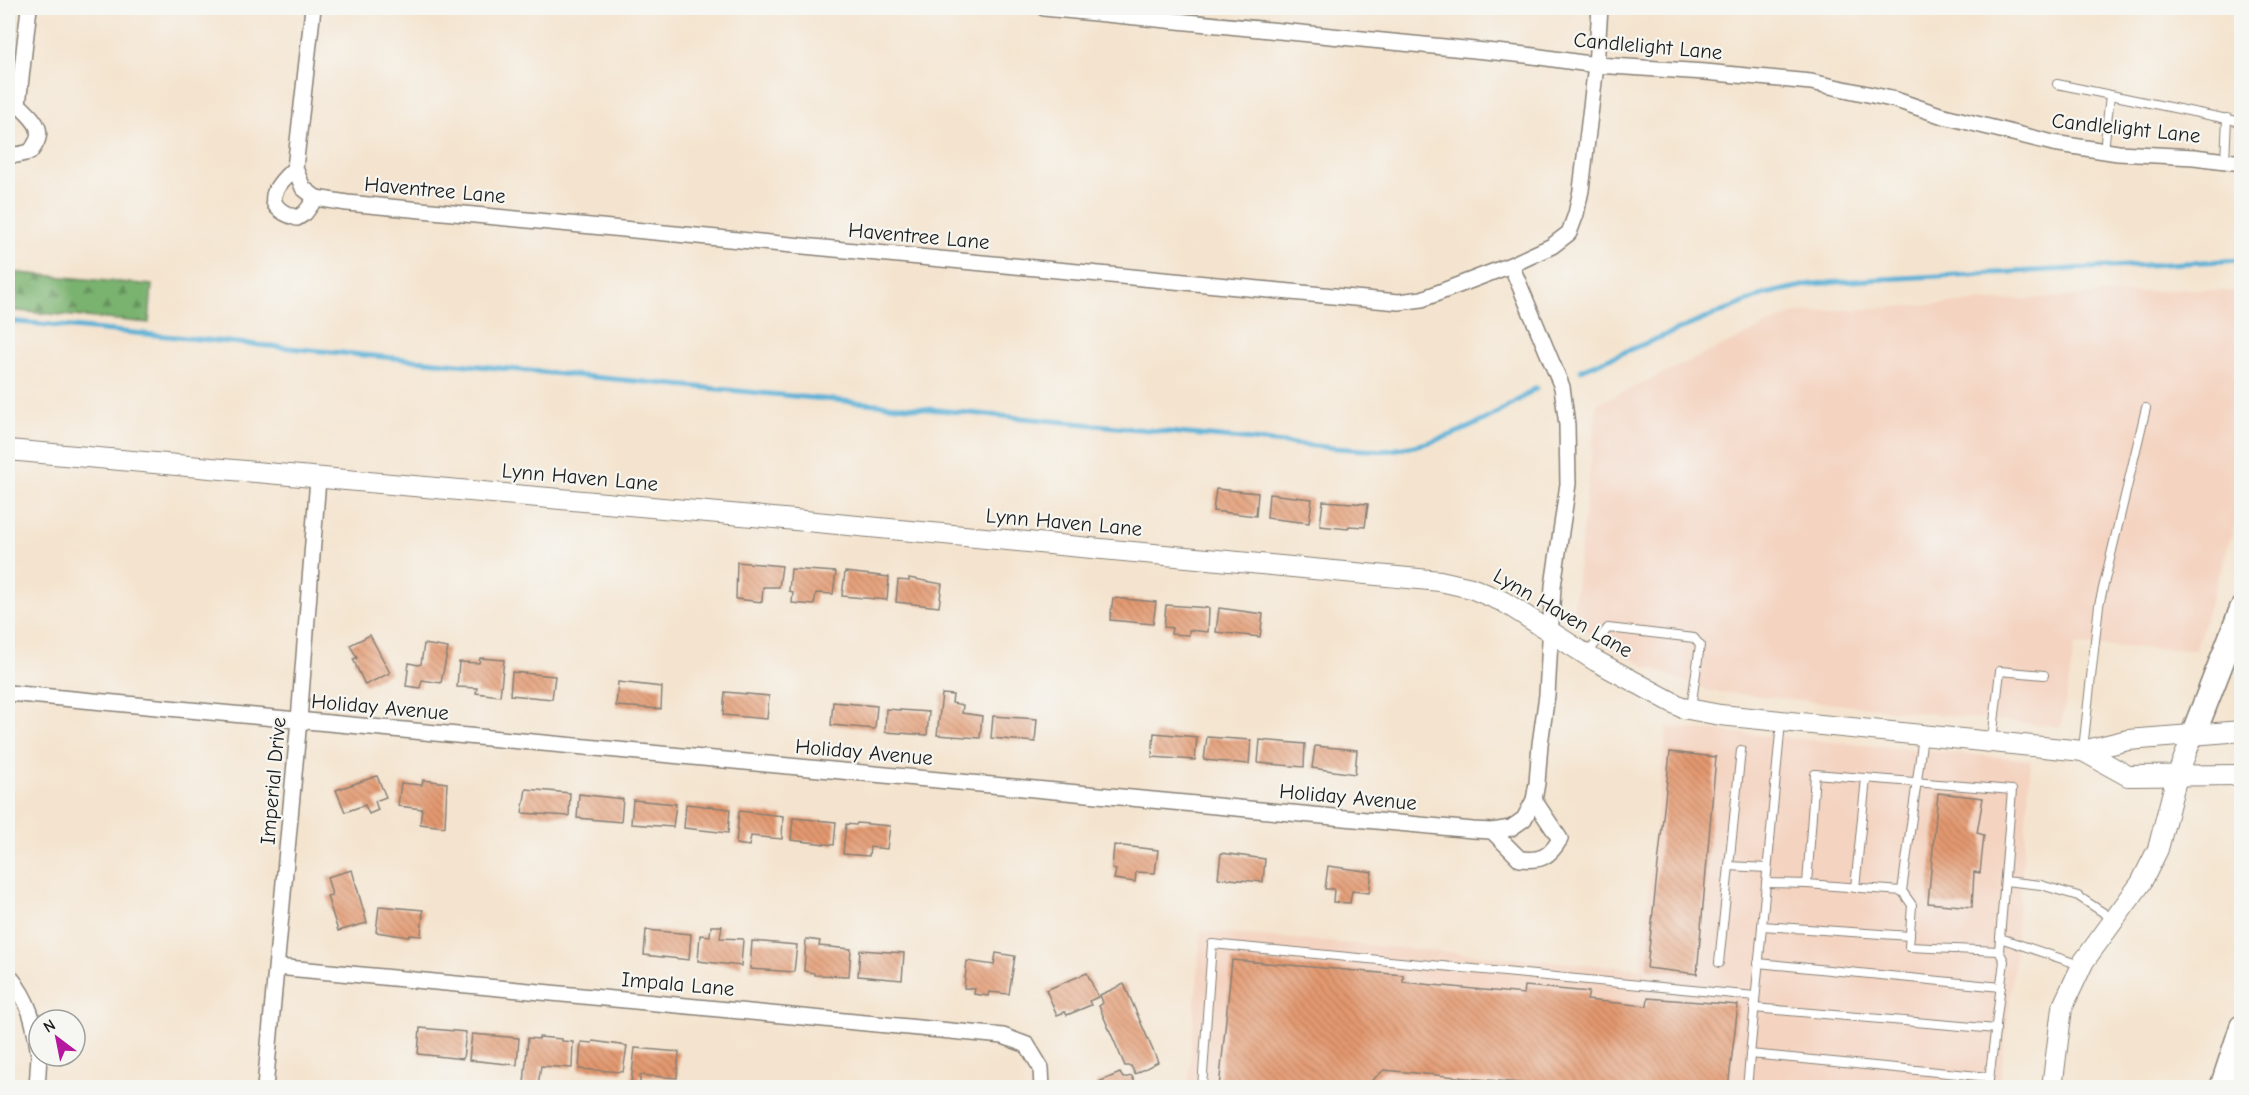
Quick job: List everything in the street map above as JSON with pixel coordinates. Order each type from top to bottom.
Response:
[{"type":"main road","points":[[2193,735],[2241,609]]},
{"type":"main road","points":[[2222,1088],[2241,1027]]},
{"type":"street","points":[[8,153],[17,155],[30,152],[38,142],[39,131],[35,121],[13,109],[29,8]]},
{"type":"street","points":[[295,168],[275,187],[273,195],[275,204],[285,214],[297,218],[305,213],[316,198],[303,188],[295,168],[313,8]]},
{"type":"street","name":"Candlelight Lane","points":[[1044,8],[1526,55],[1596,64],[1811,82],[1896,100],[1940,115],[2053,143],[2104,151],[2241,163]]},
{"type":"street","name":"Haventree Lane","points":[[316,198],[347,203],[1399,302],[1422,299],[1511,265],[1552,246],[1569,233],[1581,190],[1596,64],[1600,8]]},
{"type":"street","name":"Holiday Avenue","points":[[8,693],[1492,831],[1511,828],[1524,819],[1534,800],[1547,695],[1553,586],[1568,484],[1567,425],[1562,387],[1511,265]]},
{"type":"street","name":"Lynn Haven Lane","points":[[8,450],[753,516],[1440,581],[1472,588],[1504,602],[1586,655],[1683,708],[1720,715],[2083,751],[2128,740],[2241,732]]},
{"type":"street","name":"Imperial Drive","points":[[266,1088],[318,479]]},
{"type":"street","points":[[2052,1088],[2062,1008],[2082,965],[2141,883],[2158,849],[2177,776],[2193,735]]},
{"type":"street","name":"Lynn Haven Lane","points":[[2083,751],[2128,776],[2241,775]]},
{"type":"street","points":[[1492,831],[1520,859],[1537,860],[1553,851],[1560,839],[1534,800]]},
{"type":"street","name":"Impala Lane","points":[[277,968],[1003,1036],[1027,1045],[1041,1068],[1042,1088]]},
{"type":"street","points":[[8,974],[21,991],[28,1008]]},
{"type":"street","points":[[37,1088],[38,1068]]},
{"type":"lane","points":[[2057,84],[2241,122]]},
{"type":"lane","points":[[2104,151],[2110,95]]},
{"type":"lane","points":[[2225,161],[2227,118]]},
{"type":"lane","points":[[2083,751],[2099,605],[2146,408]]},
{"type":"lane","points":[[1586,655],[1608,628],[1694,638],[1700,645],[1691,709]]},
{"type":"lane","points":[[1992,742],[2000,671],[2044,675]]},
{"type":"lane","points":[[1747,1088],[1781,721]]},
{"type":"lane","points":[[1923,734],[1902,891],[1912,905],[1909,947],[2000,951]]},
{"type":"lane","points":[[1719,963],[1741,750]]},
{"type":"lane","points":[[1807,884],[1815,774],[2012,790],[2000,938],[2000,951],[2004,961],[1988,1088]]},
{"type":"lane","points":[[1856,888],[1866,778]]},
{"type":"lane","points":[[1729,866],[1767,868]]},
{"type":"lane","points":[[2005,881],[2041,885],[2078,896],[2114,919]]},
{"type":"lane","points":[[1766,883],[1902,891]]},
{"type":"lane","points":[[1762,926],[1910,936]]},
{"type":"lane","points":[[2000,938],[2082,965]]},
{"type":"lane","points":[[1202,1088],[1212,944],[1755,996]]},
{"type":"lane","points":[[1758,963],[2001,987]]},
{"type":"lane","points":[[1754,1008],[1996,1029]]},
{"type":"lane","points":[[1750,1054],[1989,1077]]},
{"type":"shaded area","points":[[2190,289],[2241,292],[2241,507],[2195,650],[2075,645],[2061,727],[1709,691],[1643,665],[1572,622],[1597,404],[1794,313]]},
{"type":"shaded area","points":[[1667,727],[2031,760],[2015,958],[1999,1087],[1188,1088],[1201,931],[1640,969]]},
{"type":"green space","points":[[8,272],[152,285],[149,323],[8,310]]},
{"type":"building","points":[[1216,489],[1258,493],[1256,516],[1213,511]]},
{"type":"building","points":[[1269,494],[1312,499],[1309,523],[1267,518]]},
{"type":"building","points":[[1323,501],[1368,504],[1365,527],[1349,526],[1348,529],[1320,526]]},
{"type":"building","points":[[737,562],[782,566],[779,587],[763,587],[762,602],[736,599]]},
{"type":"building","points":[[791,569],[836,572],[833,594],[816,593],[814,605],[792,603],[793,592],[789,591]]},
{"type":"building","points":[[845,572],[889,577],[887,600],[842,596]]},
{"type":"building","points":[[909,578],[942,584],[939,607],[896,602],[898,580],[909,581]]},
{"type":"building","points":[[1113,598],[1156,602],[1153,624],[1110,620]]},
{"type":"building","points":[[1166,605],[1209,608],[1208,632],[1189,630],[1189,635],[1171,634],[1172,628],[1164,627]]},
{"type":"building","points":[[1219,608],[1263,614],[1260,637],[1216,632]]},
{"type":"building","points":[[370,635],[390,673],[365,685],[353,659],[357,658],[350,645]]},
{"type":"building","points":[[424,644],[448,648],[441,683],[422,680],[420,688],[406,686],[409,663],[421,664]]},
{"type":"building","points":[[480,658],[504,660],[500,696],[476,693],[477,688],[457,687],[459,662],[479,663]]},
{"type":"building","points":[[512,672],[555,676],[552,699],[510,695]]},
{"type":"building","points":[[618,682],[662,687],[661,709],[616,706]]},
{"type":"building","points":[[725,692],[769,696],[767,719],[723,715]]},
{"type":"building","points":[[942,694],[953,695],[952,703],[963,705],[962,713],[982,716],[980,738],[937,735]]},
{"type":"building","points":[[833,702],[877,706],[875,729],[831,725]]},
{"type":"building","points":[[886,709],[929,712],[927,735],[885,732]]},
{"type":"building","points":[[993,716],[1037,719],[1035,742],[991,738]]},
{"type":"building","points":[[1154,733],[1197,737],[1195,760],[1152,757]]},
{"type":"building","points":[[1207,737],[1251,740],[1249,764],[1204,760]]},
{"type":"building","points":[[1260,740],[1305,744],[1304,767],[1258,763]]},
{"type":"building","points":[[1315,746],[1357,750],[1355,774],[1312,768]]},
{"type":"building","points":[[1670,752],[1716,757],[1697,974],[1647,968]]},
{"type":"building","points":[[377,776],[386,797],[375,801],[378,810],[369,814],[365,805],[345,812],[336,790]]},
{"type":"building","points":[[423,780],[447,783],[445,827],[420,824],[422,809],[398,806],[401,783],[422,785]]},
{"type":"building","points":[[526,789],[570,793],[569,816],[522,813]]},
{"type":"building","points":[[1938,793],[1983,798],[1977,833],[1984,835],[1980,873],[1974,872],[1972,907],[1928,903]]},
{"type":"building","points":[[579,794],[623,799],[621,822],[577,818]]},
{"type":"building","points":[[633,800],[676,804],[673,827],[631,824]]},
{"type":"building","points":[[686,804],[730,809],[728,833],[684,828]]},
{"type":"building","points":[[739,811],[783,816],[782,839],[751,836],[749,846],[736,844]]},
{"type":"building","points":[[793,818],[836,822],[834,845],[791,840]]},
{"type":"building","points":[[857,823],[890,826],[887,849],[870,847],[869,856],[843,854],[846,824],[856,825]]},
{"type":"building","points":[[1114,845],[1158,850],[1155,873],[1136,872],[1135,882],[1114,879],[1116,870],[1112,869]]},
{"type":"building","points":[[1221,853],[1265,859],[1263,882],[1218,878]]},
{"type":"building","points":[[1328,866],[1372,872],[1369,893],[1352,891],[1350,903],[1333,902],[1334,889],[1325,889]]},
{"type":"building","points":[[352,870],[367,923],[338,931],[327,896],[332,895],[327,877]]},
{"type":"building","points":[[379,906],[423,910],[421,936],[410,935],[409,937],[376,932]]},
{"type":"building","points":[[711,926],[722,926],[720,938],[743,939],[741,966],[698,961],[700,935],[710,936]]},
{"type":"building","points":[[646,930],[691,934],[689,960],[644,955]]},
{"type":"building","points":[[806,939],[820,941],[819,946],[851,949],[849,976],[814,975],[814,973],[804,971]]},
{"type":"building","points":[[752,941],[797,945],[794,972],[750,969]]},
{"type":"building","points":[[860,950],[904,953],[902,980],[858,976]]},
{"type":"building","points":[[996,953],[1015,956],[1009,994],[989,992],[988,996],[974,994],[975,989],[964,988],[967,961],[994,965]]},
{"type":"building","points":[[1232,960],[1403,975],[1403,982],[1524,994],[1525,986],[1589,992],[1587,1000],[1647,1006],[1648,998],[1738,1005],[1728,1088],[1571,1088],[1384,1070],[1363,1088],[1219,1088]]},
{"type":"building","points":[[1087,973],[1098,997],[1089,1001],[1091,1005],[1067,1015],[1065,1012],[1057,1015],[1046,990]]},
{"type":"building","points":[[1124,984],[1158,1062],[1135,1074],[1131,1066],[1125,1066],[1099,1006],[1103,1003],[1100,995]]},
{"type":"building","points":[[420,1028],[466,1032],[463,1059],[418,1054]]},
{"type":"building","points":[[472,1034],[519,1038],[517,1065],[469,1060]]},
{"type":"building","points":[[539,1037],[573,1042],[572,1068],[541,1066],[538,1085],[524,1084],[528,1038],[539,1039]]},
{"type":"building","points":[[593,1041],[627,1046],[623,1072],[579,1069],[581,1042],[592,1043]]},
{"type":"building","points":[[635,1048],[679,1052],[677,1078],[640,1075],[640,1085],[631,1083]]},
{"type":"building","points":[[1120,1073],[1123,1078],[1132,1076],[1137,1088],[1099,1088],[1096,1083]]},
{"type":"waterway","points":[[1581,370],[1765,294],[1812,284],[2242,260]]},
{"type":"waterway","points":[[8,321],[1371,451],[1412,447],[1450,435],[1503,410],[1536,388]]}]
